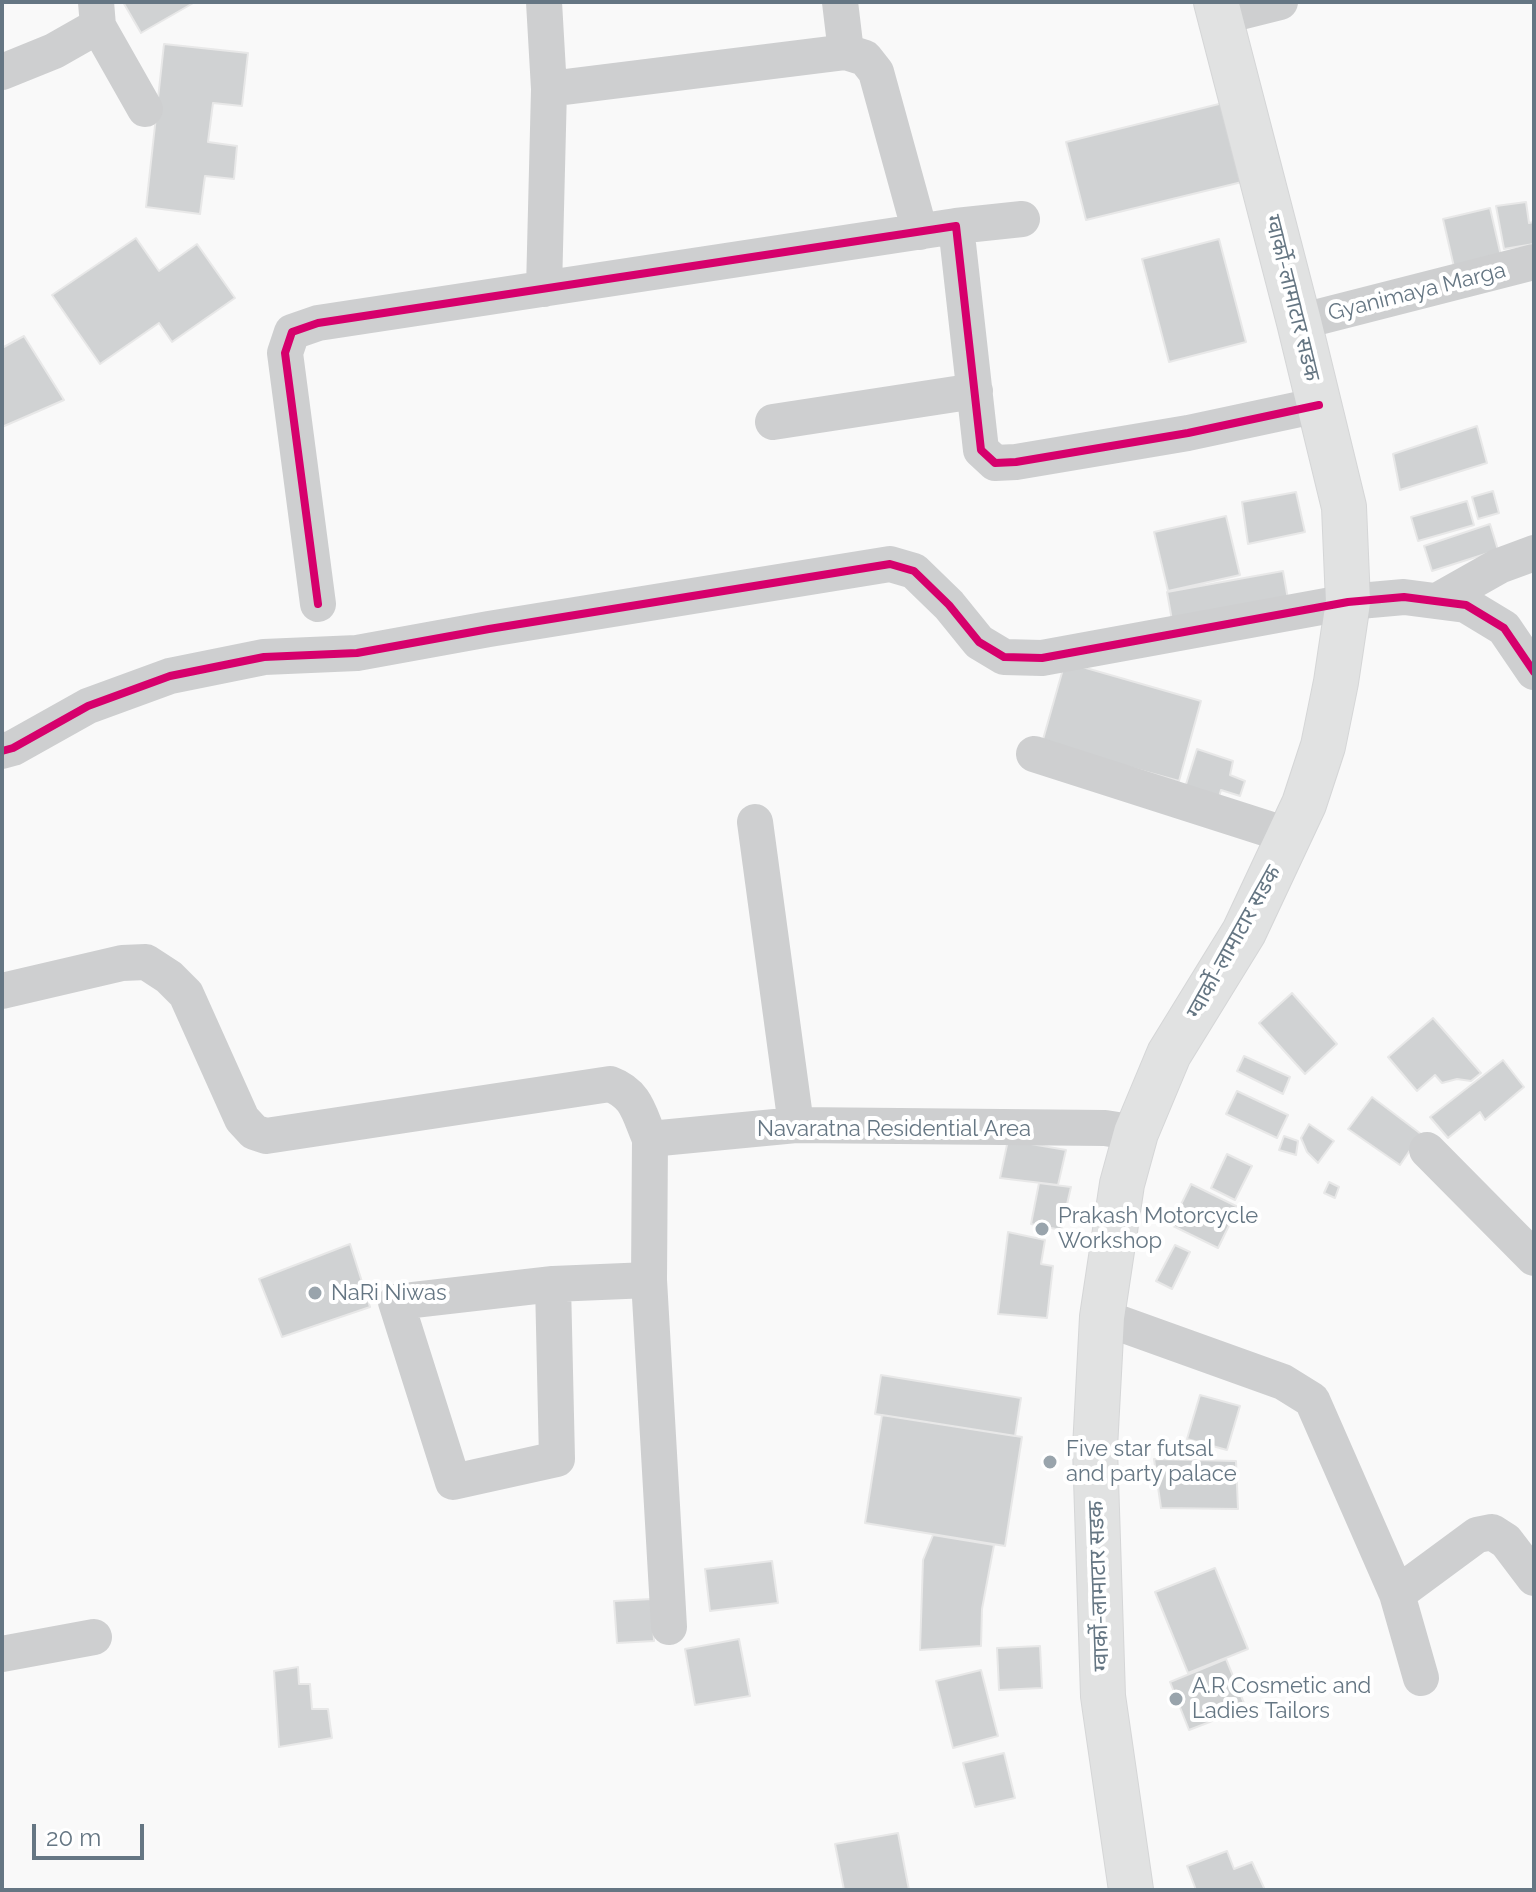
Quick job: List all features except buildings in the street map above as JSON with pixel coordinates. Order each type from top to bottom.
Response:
[{"type":"main road","name":"ग्वार्को-लामाटार सडक","points":[[1131,1890],[1103,1696],[1095,1448],[1102,1317],[1122,1184],[1136,1133],[1169,1054],[1244,932],[1304,804],[1323,746],[1348,602],[1344,507],[1218,10]]},
{"type":"street","points":[[544,2],[549,89],[544,289]]},
{"type":"street","points":[[840,2],[846,52]]},
{"type":"street","points":[[1218,10],[1280,2]]},
{"type":"street","points":[[2,72],[54,51],[97,14],[145,109]]},
{"type":"street","points":[[549,89],[846,52],[865,58],[876,72],[920,232]]},
{"type":"street","points":[[318,604],[285,353],[292,332],[318,323],[956,226],[1022,219]]},
{"type":"street","points":[[956,226],[981,450],[995,463],[1188,433],[1319,405]]},
{"type":"street","name":"Gyanimaya Marga","points":[[1299,322],[1534,262]]},
{"type":"street","points":[[773,422],[975,391]]},
{"type":"street","points":[[1437,601],[1499,566],[1534,553]]},
{"type":"street","points":[[2,751],[13,748],[88,706],[170,676],[264,657],[357,653],[890,564],[914,571],[949,605],[979,642],[1004,657],[1042,658],[1348,602],[1404,597],[1466,605],[1504,628],[1534,672]]},
{"type":"street","points":[[1034,754],[1290,836]]},
{"type":"street","points":[[755,822],[796,1125]]},
{"type":"street","points":[[2,991],[122,963],[146,962],[169,977],[186,994],[242,1119],[254,1132],[266,1136],[610,1084],[626,1090],[650,1139],[647,1186],[649,1280],[669,1627]]},
{"type":"street","name":"Navaratna Residential Area","points":[[650,1139],[796,1125],[1105,1128],[1136,1133]]},
{"type":"street","points":[[1427,1150],[1534,1258]]},
{"type":"street","points":[[553,1284],[557,1459],[453,1482],[396,1302],[553,1284],[649,1280]]},
{"type":"street","points":[[1102,1317],[1283,1382],[1312,1400],[1397,1594],[1421,1678]]},
{"type":"street","points":[[1397,1594],[1477,1535],[1492,1532],[1506,1541],[1534,1578]]},
{"type":"street","points":[[2,1654],[94,1637]]},
{"type":"cycle path","points":[[318,604],[285,353],[292,332],[318,323],[956,226],[981,450],[995,463],[1188,433],[1319,405]]},
{"type":"cycle path","points":[[2,751],[13,748],[88,706],[170,676],[264,657],[357,653],[890,564],[914,571],[949,605],[979,642],[1004,657],[1042,658],[1348,602],[1404,597],[1466,605],[1504,628],[1534,672]]},
{"type":"place","name":"Prakash Motorcycle Workshop","points":[[1042,1229]]},
{"type":"place","name":"NaRi Niwas","points":[[315,1293]]},
{"type":"place","name":"Five star futsal and party palace","points":[[1050,1462]]},
{"type":"place","name":"A.R Cosmetic and Ladies Tailors","points":[[1176,1699]]}]
